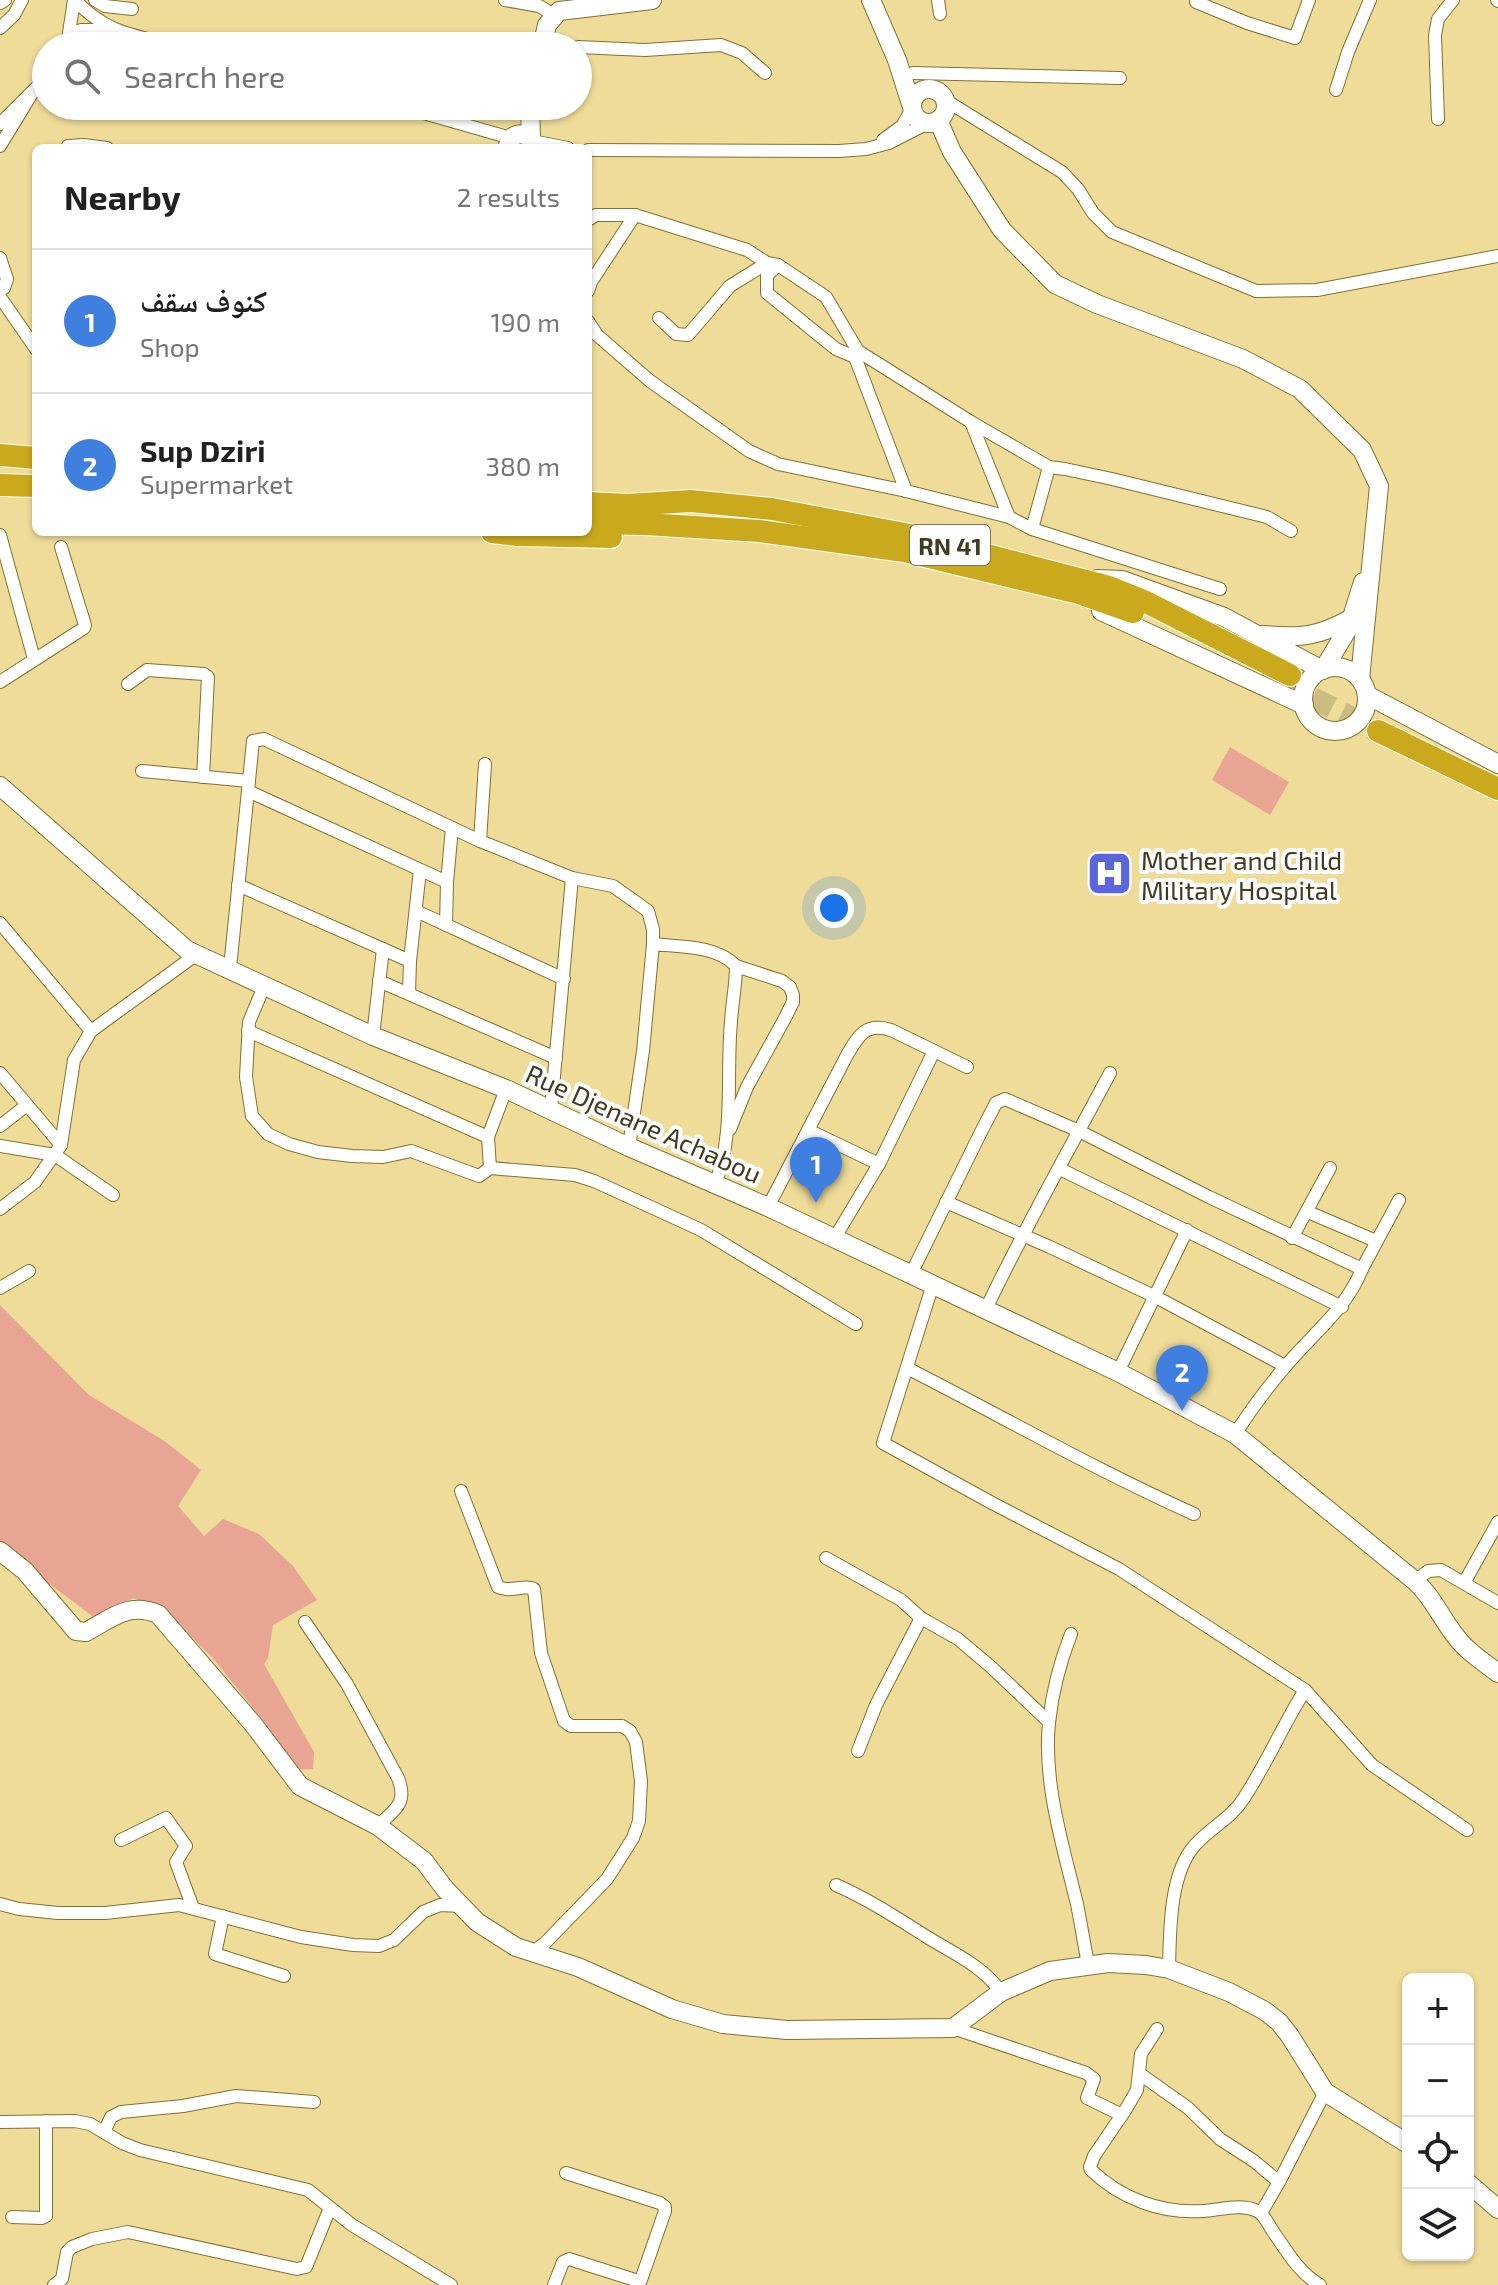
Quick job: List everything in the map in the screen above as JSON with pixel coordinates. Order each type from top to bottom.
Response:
[{"type":"highway","points":[[0,455],[32,458]]},
{"type":"highway","points":[[0,485],[32,486]]},
{"type":"highway","points":[[592,488],[691,501]]},
{"type":"highway","name":"RN 41","points":[[592,503],[627,505],[691,501],[772,509],[879,528],[1016,561],[1076,585]]},
{"type":"highway","name":"RN 41","points":[[592,523],[759,531],[904,551],[1076,585],[1109,587],[1146,602],[1290,678]]},
{"type":"highway","points":[[532,536],[707,541],[800,538]]},
{"type":"highway","points":[[1383,720],[1498,777]]},
{"type":"highway","points":[[1383,720],[1498,789]]},
{"type":"street","points":[[0,3],[5,0]]},
{"type":"street","points":[[0,28],[14,15],[22,0]]},
{"type":"street","points":[[74,0],[89,16],[124,32]]},
{"type":"street","points":[[69,32],[74,0]]},
{"type":"street","points":[[95,0],[105,6],[132,9]]},
{"type":"street","points":[[505,0],[539,6],[554,15]]},
{"type":"street","points":[[545,32],[554,15],[565,9],[652,0]]},
{"type":"street","points":[[871,0],[923,117],[952,152],[1002,230],[1055,284],[1097,304],[1243,359],[1300,389],[1362,450],[1379,486],[1374,549],[1359,621],[1366,707],[1361,718],[1343,730],[1325,730],[1312,721],[1290,678],[1256,635],[1224,617],[1122,580],[1076,585]]},
{"type":"street","points":[[1196,2],[1295,38],[1309,0]]},
{"type":"street","points":[[1336,90],[1370,0]]},
{"type":"street","points":[[1438,119],[1435,35],[1438,19],[1453,0]]},
{"type":"street","points":[[78,32],[117,30]]},
{"type":"street","points":[[592,48],[645,50],[721,45],[742,53],[765,73]]},
{"type":"street","points":[[897,60],[938,95],[1062,172],[1078,189],[1093,213],[1112,232],[1256,291],[1317,290],[1498,256]]},
{"type":"street","points":[[913,73],[1120,78]]},
{"type":"street","points":[[923,117],[917,94],[921,91],[938,95]]},
{"type":"street","points":[[0,124],[32,92]]},
{"type":"street","points":[[0,146],[32,93]]},
{"type":"street","points":[[866,149],[923,117],[945,111],[938,95]]},
{"type":"street","points":[[592,150],[812,152],[866,149],[889,143],[923,117]]},
{"type":"street","points":[[445,120],[519,142],[526,120]]},
{"type":"street","points":[[592,280],[635,215]]},
{"type":"street","points":[[592,218],[635,215],[747,250],[826,297],[857,354],[906,491]]},
{"type":"street","points":[[0,258],[7,279],[0,290]]},
{"type":"street","points":[[659,318],[676,334],[688,335],[730,286],[772,264]]},
{"type":"street","points":[[772,264],[767,275],[767,293],[836,349],[857,354],[1049,467],[1267,517],[1291,531]]},
{"type":"street","points":[[0,297],[32,343]]},
{"type":"street","points":[[592,327],[650,381],[749,451],[778,464],[1009,517],[1032,529],[1220,589]]},
{"type":"street","points":[[971,422],[1009,517]]},
{"type":"street","points":[[1032,529],[1049,467]]},
{"type":"street","points":[[0,535],[34,659]]},
{"type":"street","points":[[0,682],[82,630],[85,625],[61,547]]},
{"type":"street","points":[[1256,635],[1298,638],[1359,621]]},
{"type":"street","points":[[1304,705],[1303,696],[1309,681],[1322,670],[1359,621]]},
{"type":"street","points":[[1359,621],[1374,676],[1385,697],[1383,720]]},
{"type":"street","points":[[1290,678],[1333,667],[1343,668],[1363,687],[1383,720],[1498,795]]},
{"type":"street","points":[[128,684],[147,670],[204,674],[208,677],[203,777]]},
{"type":"street","points":[[1351,726],[1383,720],[1498,764]]},
{"type":"street","points":[[230,968],[253,741],[264,739],[480,841],[572,878],[613,886],[637,901],[651,915],[653,944],[643,1051],[629,1147]]},
{"type":"street","points":[[480,841],[485,764]]},
{"type":"street","points":[[142,771],[203,777],[248,786],[447,882]]},
{"type":"street","name":"Rue Djenane Achabou","points":[[0,786],[187,950],[373,1036],[506,1089],[768,1207],[1118,1372],[1235,1434],[1415,1581],[1431,1598],[1465,1648],[1498,1673]]},
{"type":"street","points":[[446,925],[452,828]]},
{"type":"street","points":[[409,993],[420,870]]},
{"type":"street","points":[[551,1109],[572,878]]},
{"type":"street","points":[[238,885],[410,961]]},
{"type":"street","points":[[416,911],[564,979]]},
{"type":"street","points":[[0,923],[91,1031]]},
{"type":"street","points":[[653,944],[707,951],[728,959],[736,966],[782,981],[790,987],[793,995],[793,1002],[747,1087],[726,1140]]},
{"type":"street","points":[[373,1036],[383,949]]},
{"type":"street","points":[[0,1209],[35,1182],[58,1150],[74,1060],[91,1031],[197,954]]},
{"type":"street","points":[[715,1184],[722,1167],[726,1140],[736,966]]},
{"type":"street","points":[[379,981],[556,1058]]},
{"type":"street","points":[[265,984],[248,1031],[246,1077],[252,1116],[268,1134],[318,1152],[383,1157],[411,1151],[479,1176],[490,1168],[575,1175],[594,1181],[701,1230],[856,1324]]},
{"type":"street","points":[[768,1207],[846,1057],[868,1029],[879,1026],[891,1030],[967,1067]]},
{"type":"street","points":[[248,1031],[488,1137]]},
{"type":"street","points":[[834,1239],[879,1164],[934,1051]]},
{"type":"street","points":[[0,1073],[58,1150],[113,1195]]},
{"type":"street","points":[[986,1309],[1021,1235],[1060,1169],[1110,1073]]},
{"type":"street","points":[[490,1168],[488,1137],[506,1089]]},
{"type":"street","points":[[911,1274],[1000,1100],[1010,1100],[1079,1131],[1292,1238],[1362,1269]]},
{"type":"street","points":[[0,1126],[27,1105]]},
{"type":"street","points":[[808,1130],[879,1164]]},
{"type":"street","points":[[0,1146],[58,1150]]},
{"type":"street","points":[[1292,1238],[1330,1168]]},
{"type":"street","points":[[1060,1169],[1342,1307]]},
{"type":"street","points":[[1235,1434],[1285,1366],[1342,1307],[1399,1200]]},
{"type":"street","points":[[946,1202],[1156,1297],[1285,1366]]},
{"type":"street","points":[[1308,1212],[1376,1241]]},
{"type":"street","points":[[1118,1372],[1187,1230]]},
{"type":"street","points":[[0,1288],[29,1271]]},
{"type":"street","points":[[933,1284],[883,1443],[1119,1569],[1305,1690],[1372,1765],[1467,1830]]},
{"type":"street","points":[[907,1368],[1079,1459],[1194,1514]]},
{"type":"street","points":[[461,1491],[498,1587],[507,1590],[534,1589],[541,1653],[564,1721],[583,1728],[622,1726],[630,1731],[636,1742],[641,1781],[639,1821],[635,1833],[607,1879],[531,1954]]},
{"type":"street","points":[[1464,1583],[1498,1522]]},
{"type":"street","points":[[0,1551],[25,1571],[76,1631],[86,1632],[128,1609],[143,1608],[158,1614],[253,1724],[300,1786],[378,1826],[424,1861],[445,1889],[477,1922],[516,1947],[578,1967],[672,2009],[723,2024],[787,2030],[953,2028],[1086,2073],[1094,2079],[1087,2098],[1122,2115]]},
{"type":"street","points":[[826,1558],[901,1600],[921,1618],[958,1639],[1049,1722]]},
{"type":"street","points":[[1415,1581],[1436,1569],[1498,1603]]},
{"type":"street","points":[[858,1751],[876,1705],[921,1618]]},
{"type":"street","points":[[305,1622],[347,1684],[403,1791],[400,1804],[378,1826]]},
{"type":"street","points":[[1071,1634],[1060,1667],[1049,1722],[1049,1766],[1088,1964]]},
{"type":"street","points":[[1169,1969],[1170,1934],[1179,1872],[1188,1854],[1208,1832],[1236,1811],[1305,1690]]},
{"type":"street","points":[[121,1840],[166,1818],[186,1846],[176,1862],[193,1908]]},
{"type":"street","points":[[836,1885],[969,1962],[993,1981],[1001,1992]]},
{"type":"street","points":[[0,1904],[58,1913],[105,1913],[179,1905],[301,1937],[379,1946],[394,1940],[423,1912],[440,1905],[461,1906]]},
{"type":"street","points":[[223,1916],[215,1954],[284,1976]]},
{"type":"street","points":[[953,2028],[1001,1992],[1050,1971],[1108,1963],[1169,1969],[1229,1992],[1265,2011],[1290,2036],[1325,2092],[1402,2140]]},
{"type":"street","points":[[1157,2029],[1141,2054],[1137,2090],[1090,2167],[1111,2187],[1140,2202],[1199,2211],[1234,2207],[1254,2209],[1261,2213],[1299,2268],[1320,2285]]},
{"type":"street","points":[[1140,2074],[1188,2108],[1220,2139],[1279,2182]]},
{"type":"street","points":[[1261,2213],[1325,2092]]},
{"type":"street","points":[[104,2132],[111,2117],[121,2112],[183,2106],[236,2096],[314,2102]]},
{"type":"street","points":[[12,2217],[46,2216],[46,2121]]},
{"type":"street","points":[[0,2122],[75,2121],[90,2124],[140,2150],[308,2190],[352,2225],[451,2285]]},
{"type":"street","points":[[554,2285],[563,2262],[569,2259],[641,2280],[665,2211],[660,2203],[566,2173]]},
{"type":"street","points":[[1474,2188],[1498,2209]]},
{"type":"street","points":[[54,2285],[62,2279],[67,2252],[72,2247],[92,2239],[128,2232],[303,2268],[330,2208]]},
{"type":"shaded area","points":[[1230,747],[1289,782],[1270,815],[1212,780]]},
{"type":"shaded area","points":[[0,1305],[89,1395],[166,1442],[201,1470],[178,1506],[204,1536],[223,1519],[259,1534],[293,1566],[317,1600],[273,1625],[268,1658],[264,1664],[314,1752],[313,1769],[297,1770],[262,1719],[212,1657],[173,1619],[152,1605],[133,1598],[96,1619],[0,1544]]},
{"type":"tunnel","points":[[1283,683],[1378,731]]},
{"type":"place","name":"Mother and Child Military Hospital","points":[[1110,874]]},
{"type":"place","name":"كنوف سقف","points":[[816,1203]]},
{"type":"place","name":"Sup Dziri","points":[[1182,1411]]}]
